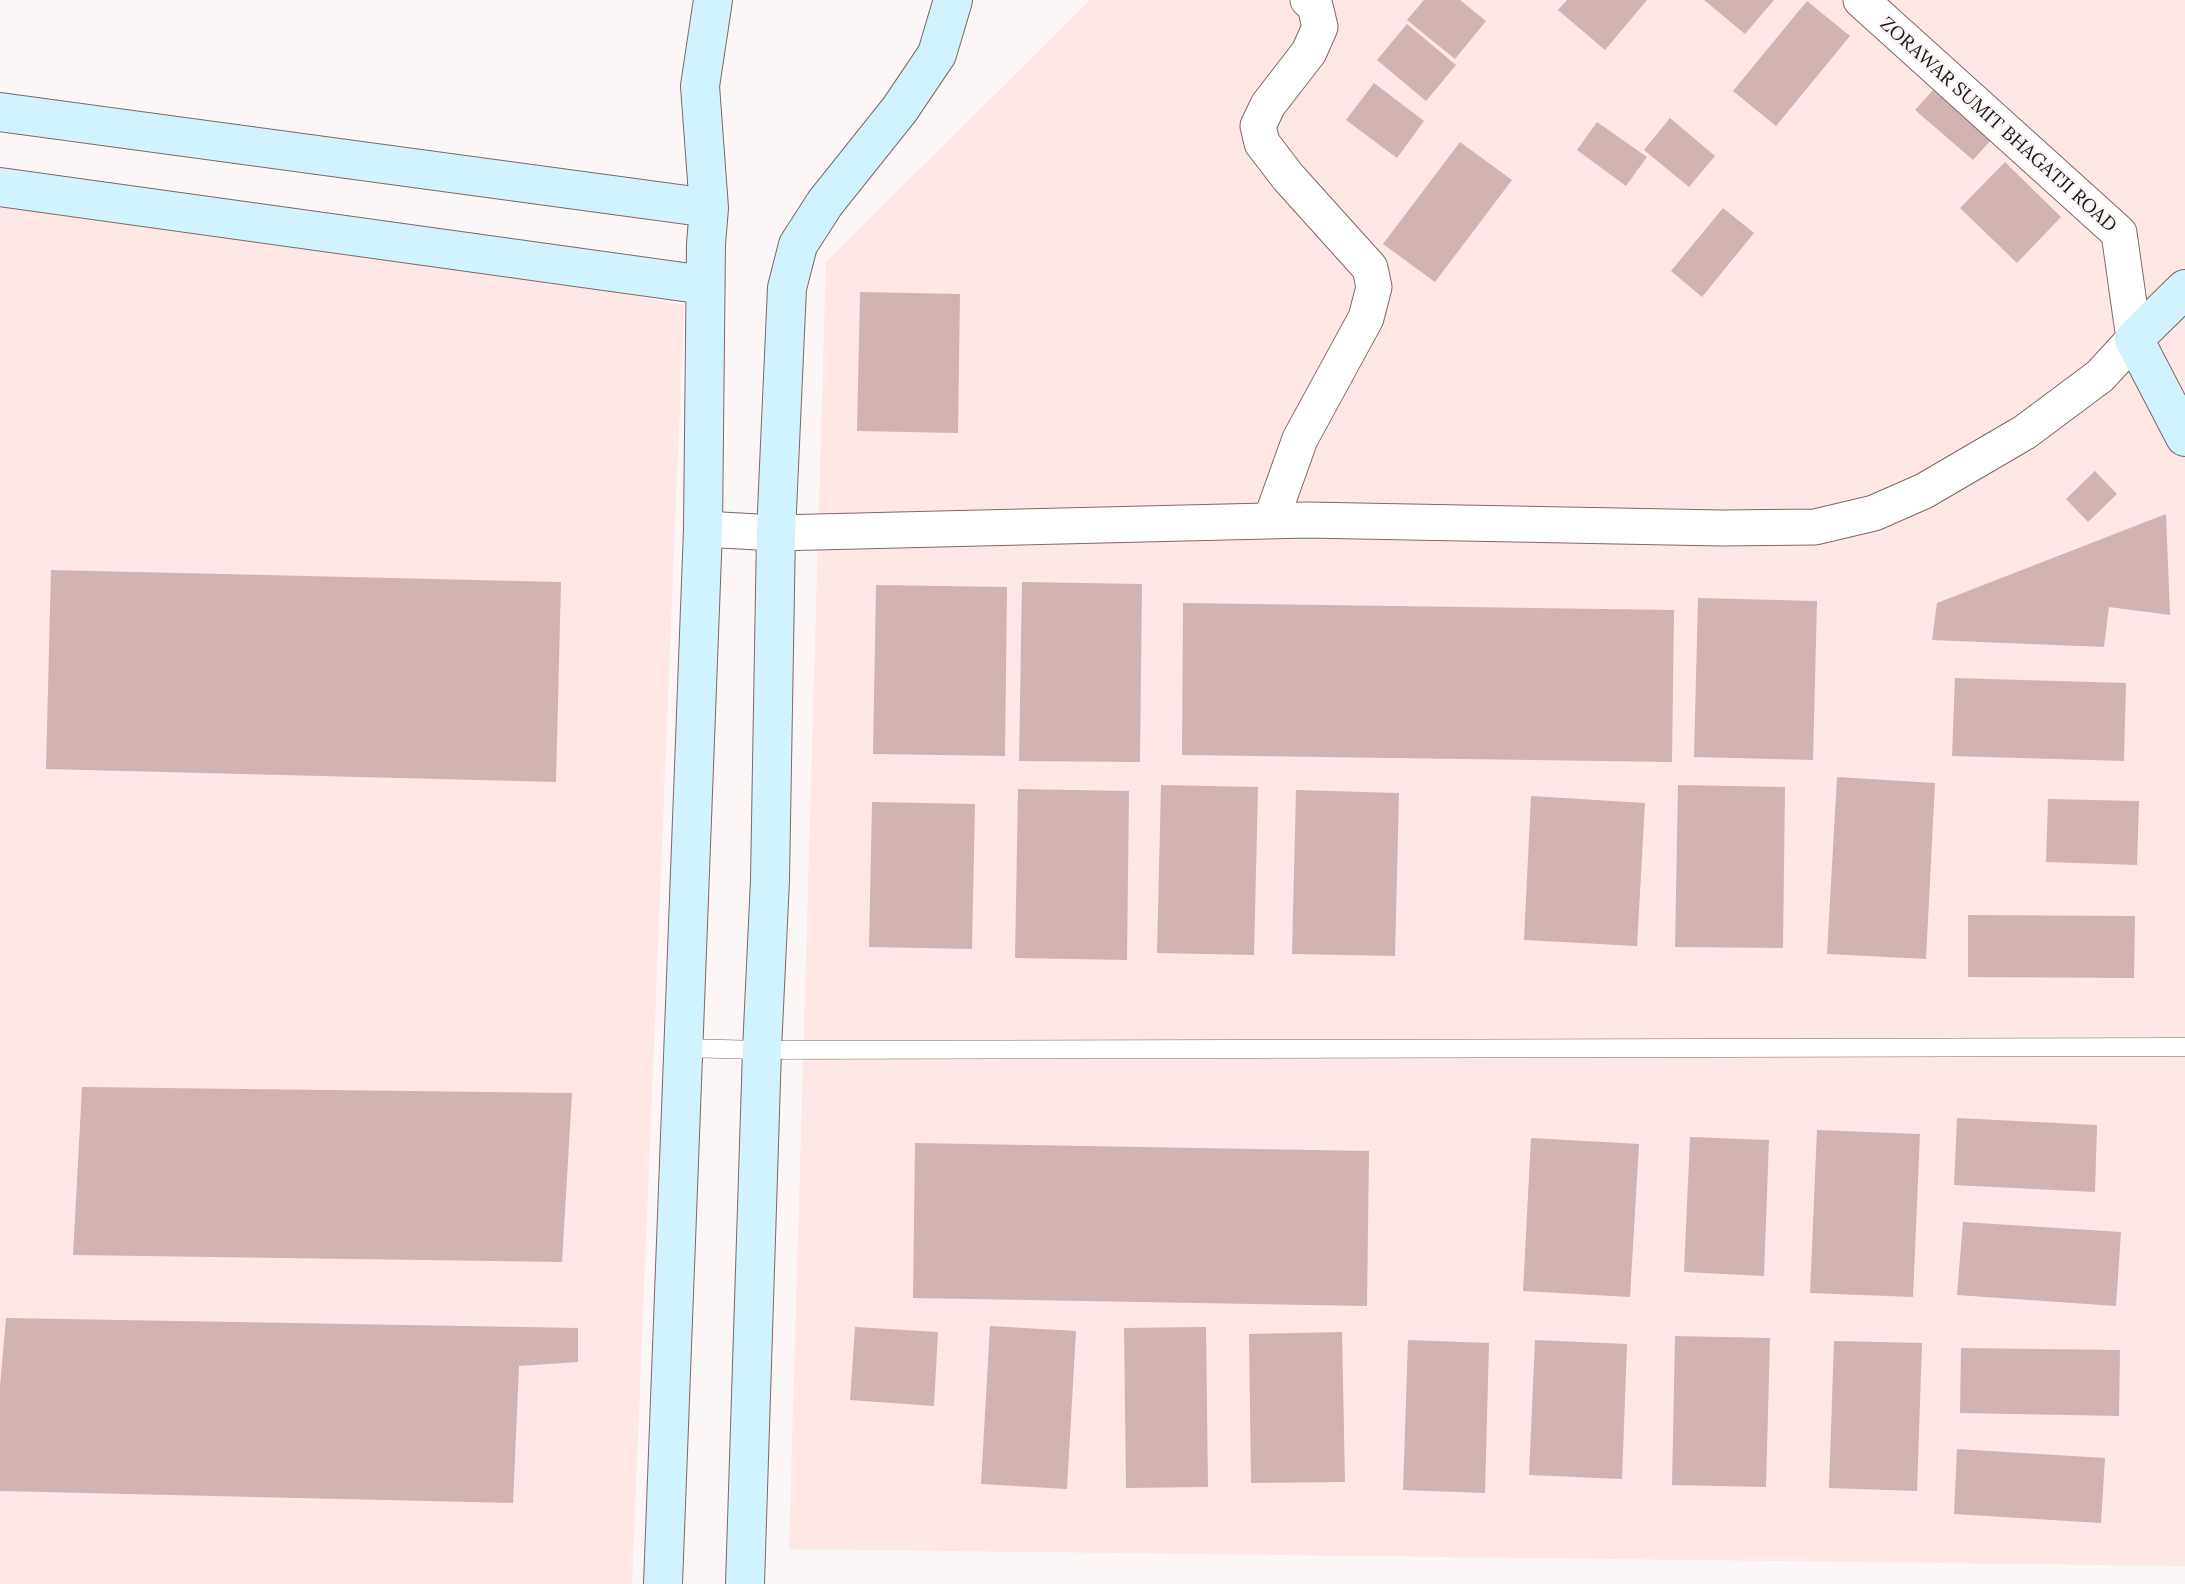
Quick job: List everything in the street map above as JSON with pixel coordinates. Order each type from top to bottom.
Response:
[{"type":"street","points":[[663,1584],[703,529],[705,285],[709,208],[700,86],[713,0]]},
{"type":"street","points":[[745,1584],[770,880],[776,533],[787,288],[798,245],[825,203],[900,109],[937,54],[953,0]]},
{"type":"street","points":[[1271,520],[1300,439],[1366,318],[1374,286],[1370,268],[1288,177],[1262,143],[1258,126],[1268,105],[1309,52],[1320,27],[1315,6],[1308,0]]},
{"type":"street","name":"ZORAWAR SUMIT BHAGATJI ROAD","points":[[1860,0],[2119,233],[2134,339]]},
{"type":"street","points":[[0,112],[709,208]]},
{"type":"street","points":[[0,187],[705,285]]},
{"type":"street","points":[[703,529],[776,533],[1271,520],[1815,527],[1874,513],[1924,491],[2025,432],[2100,376],[2185,289]]},
{"type":"street","points":[[2134,339],[2185,438]]},
{"type":"lane","points":[[682,1048],[2185,1047]]},
{"type":"shaded area","points":[[1090,0],[2185,0],[2185,1566],[789,1549],[826,262]]},
{"type":"shaded area","points":[[0,181],[684,305],[632,1584],[0,1584]]},
{"type":"building","points":[[1424,0],[1460,0],[1486,21],[1455,59],[1407,20]]},
{"type":"building","points":[[1567,0],[1647,0],[1605,50],[1558,10]]},
{"type":"building","points":[[1704,0],[1774,0],[1745,34]]},
{"type":"building","points":[[1807,1],[1850,36],[1776,126],[1733,91]]},
{"type":"building","points":[[1407,24],[1456,65],[1426,101],[1377,60]]},
{"type":"building","points":[[1374,83],[1424,121],[1397,158],[1346,120]]},
{"type":"building","points":[[1933,90],[1991,140],[1973,160],[1915,110]]},
{"type":"building","points":[[1670,118],[1715,156],[1689,187],[1644,150]]},
{"type":"building","points":[[1597,122],[1647,157],[1626,186],[1577,150]]},
{"type":"building","points":[[1460,142],[1512,180],[1435,282],[1383,244]]},
{"type":"building","points":[[2005,162],[2061,217],[2017,263],[1960,208]]},
{"type":"building","points":[[1723,208],[1754,233],[1702,297],[1671,271]]},
{"type":"building","points":[[860,292],[960,294],[958,433],[857,431]]},
{"type":"building","points":[[2095,471],[2117,494],[2088,522],[2066,499]]},
{"type":"building","points":[[2166,514],[2170,615],[2109,607],[2104,647],[1932,640],[1937,603]]},
{"type":"building","points":[[51,570],[561,582],[556,782],[46,769]]},
{"type":"building","points":[[1022,582],[1142,584],[1140,762],[1019,761]]},
{"type":"building","points":[[876,585],[1007,587],[1005,756],[873,754]]},
{"type":"building","points":[[1698,598],[1817,601],[1813,760],[1694,757]]},
{"type":"building","points":[[1183,603],[1674,610],[1672,762],[1182,755]]},
{"type":"building","points":[[1955,678],[2126,683],[2124,761],[1952,756]]},
{"type":"building","points":[[1837,777],[1935,783],[1926,959],[1827,954]]},
{"type":"building","points":[[1161,785],[1258,787],[1254,955],[1157,953]]},
{"type":"building","points":[[1678,785],[1785,787],[1783,948],[1675,947]]},
{"type":"building","points":[[1018,789],[1129,791],[1127,960],[1015,958]]},
{"type":"building","points":[[1296,790],[1399,793],[1395,956],[1292,954]]},
{"type":"building","points":[[1531,796],[1645,803],[1637,946],[1524,940]]},
{"type":"building","points":[[2048,799],[2139,801],[2137,865],[2046,862]]},
{"type":"building","points":[[872,802],[975,804],[972,949],[869,947]]},
{"type":"building","points":[[1968,915],[2135,916],[2134,978],[1968,977]]},
{"type":"building","points":[[82,1087],[572,1093],[562,1262],[73,1255]]},
{"type":"building","points":[[1957,1118],[2097,1125],[2095,1192],[1954,1185]]},
{"type":"building","points":[[1817,1130],[1920,1134],[1913,1297],[1810,1293]]},
{"type":"building","points":[[1690,1137],[1769,1140],[1764,1276],[1684,1272]]},
{"type":"building","points":[[1531,1138],[1639,1144],[1630,1297],[1523,1291]]},
{"type":"building","points":[[915,1143],[1369,1151],[1367,1306],[913,1298]]},
{"type":"building","points":[[1963,1222],[2121,1232],[2116,1306],[1957,1295]]},
{"type":"building","points":[[6,1318],[578,1328],[578,1362],[519,1366],[513,1503],[0,1491],[0,1386]]},
{"type":"building","points":[[990,1326],[1076,1331],[1067,1489],[981,1484]]},
{"type":"building","points":[[855,1327],[938,1332],[934,1406],[850,1400]]},
{"type":"building","points":[[1206,1327],[1208,1487],[1126,1488],[1124,1328]]},
{"type":"building","points":[[1342,1332],[1345,1482],[1251,1483],[1249,1334]]},
{"type":"building","points":[[1675,1336],[1770,1338],[1766,1487],[1672,1485]]},
{"type":"building","points":[[1408,1340],[1489,1343],[1485,1493],[1403,1490]]},
{"type":"building","points":[[1535,1340],[1627,1344],[1622,1479],[1529,1475]]},
{"type":"building","points":[[1834,1341],[1922,1343],[1917,1491],[1829,1488]]},
{"type":"building","points":[[1961,1348],[2120,1350],[2119,1416],[1960,1413]]},
{"type":"building","points":[[1957,1449],[2105,1458],[2101,1523],[1954,1514]]}]
